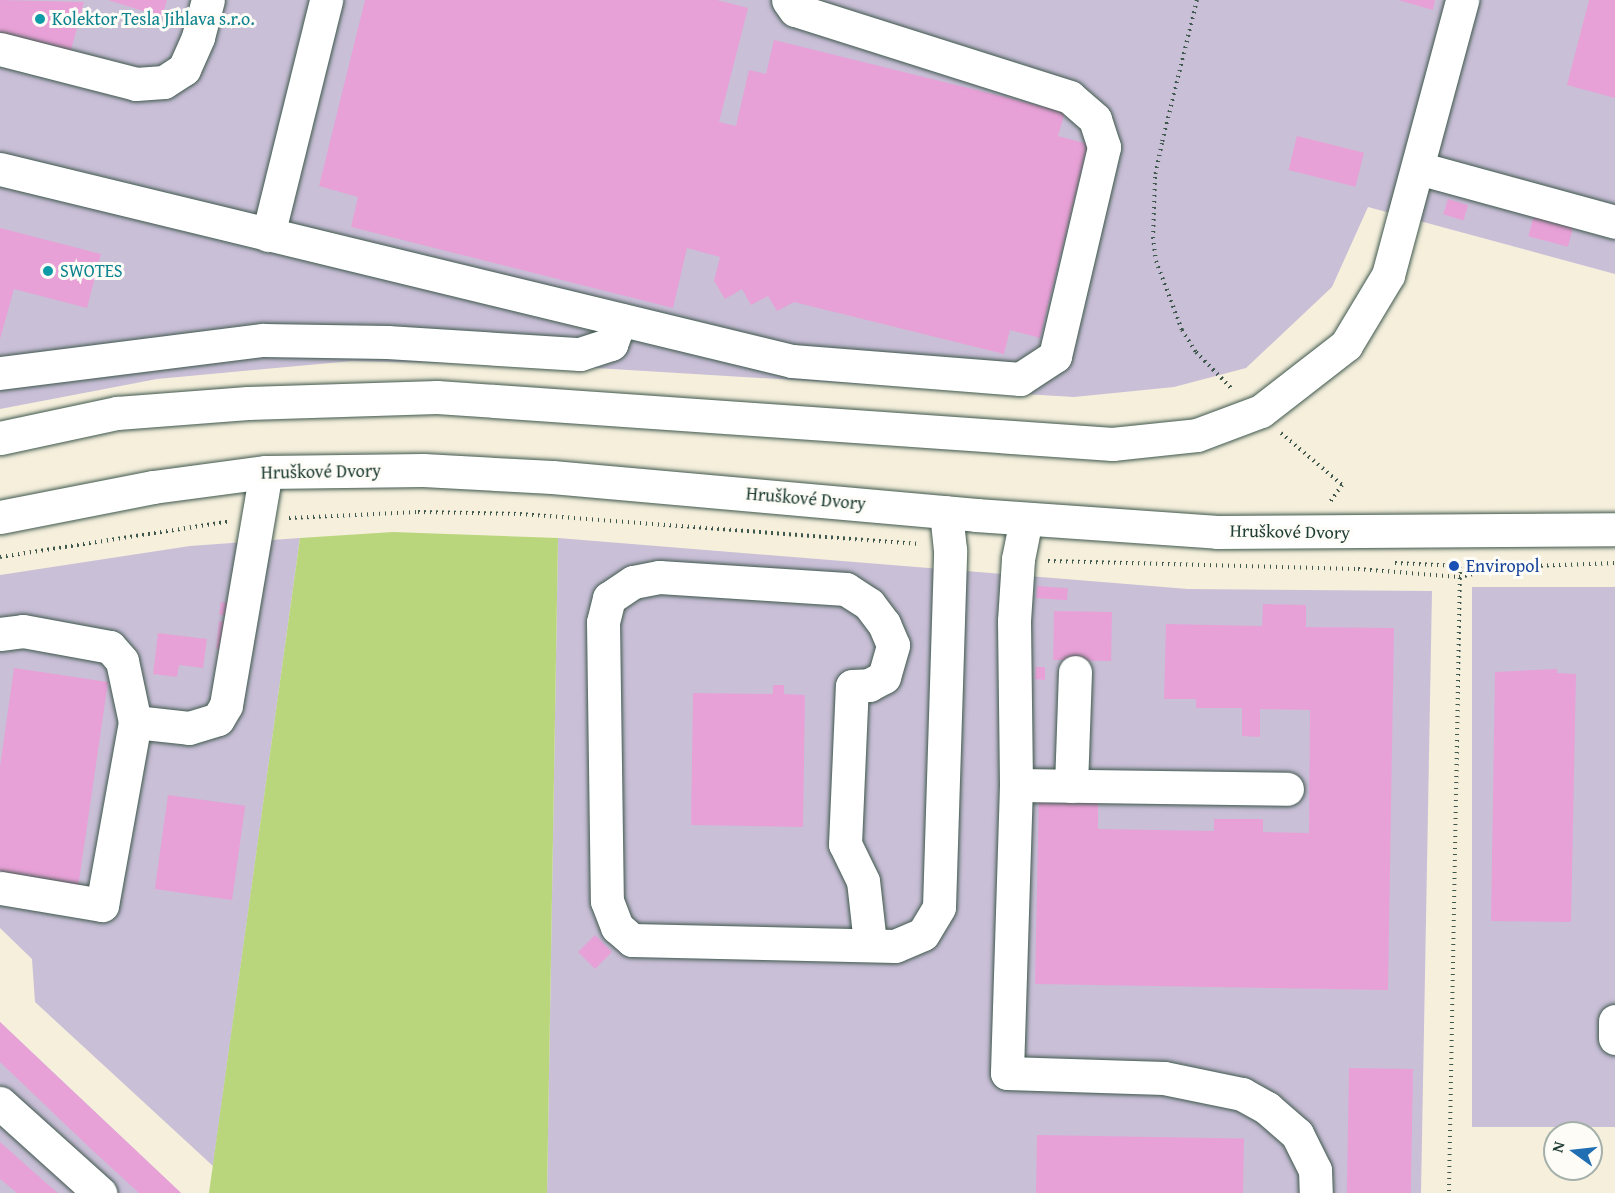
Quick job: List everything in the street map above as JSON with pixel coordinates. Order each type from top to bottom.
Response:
[{"type":"street","points":[[0,49],[136,84],[164,82],[184,69],[198,37],[208,0]]},
{"type":"street","points":[[268,235],[326,0]]},
{"type":"street","points":[[0,169],[792,362],[1020,379],[1055,356],[1104,147],[1095,119],[1071,98],[795,10],[788,0]]},
{"type":"street","points":[[0,438],[117,413],[248,403],[437,397],[1112,444],[1197,435],[1261,411],[1346,345],[1388,275],[1462,0]]},
{"type":"street","points":[[1418,168],[1615,222]]},
{"type":"street","points":[[0,373],[263,340],[387,342],[580,354],[611,344],[620,320]]},
{"type":"street","name":"Hruškové Dvory","points":[[0,517],[153,487],[266,472],[423,470],[552,477],[1026,519],[1217,532],[1327,533],[1615,529]]},
{"type":"street","points":[[135,722],[189,728],[218,719],[226,705],[266,472]]},
{"type":"street","points":[[870,943],[863,881],[845,844],[852,686],[869,685],[884,677],[892,645],[884,624],[869,604],[846,589],[659,577],[633,582],[609,598],[603,622],[607,901],[617,927],[632,940],[870,943],[895,946],[923,934],[939,908],[950,550],[946,512]]},
{"type":"street","points":[[1026,519],[1018,559],[1014,621],[1016,785],[1007,1072],[1164,1078],[1242,1094],[1267,1108],[1297,1134],[1315,1170],[1316,1193]]},
{"type":"street","points":[[0,634],[23,631],[110,647],[122,660],[135,722],[102,905],[0,888]]},
{"type":"street","points":[[1071,786],[1075,672]]},
{"type":"street","points":[[1016,785],[1287,789]]},
{"type":"street","points":[[1615,1021],[1615,1038]]},
{"type":"street","points":[[0,1103],[100,1193]]},
{"type":"path","points":[[1197,0],[1160,154],[1153,237],[1170,303],[1191,345],[1241,398],[1248,404],[1256,400],[1261,411],[1274,427],[1342,485],[1326,506],[1327,533]]},
{"type":"path","points":[[0,557],[208,523],[418,512],[520,514],[950,550]]},
{"type":"path","points":[[1018,559],[1358,569],[1459,577],[1505,567],[1615,563]]},
{"type":"path","points":[[1383,561],[1413,566],[1460,566],[1449,1193]]},
{"type":"shaded area","points":[[0,0],[1615,0],[1615,274],[1368,207],[1332,287],[1246,368],[1174,387],[1074,397],[563,366],[352,361],[157,379],[0,409]]},
{"type":"shaded area","points":[[300,538],[213,1166],[35,1002],[32,959],[0,928],[0,575],[190,546]]},
{"type":"shaded area","points":[[558,538],[1188,589],[1432,591],[1421,1193],[547,1193]]},
{"type":"shaded area","points":[[1472,587],[1615,587],[1615,1127],[1603,1127],[1603,1121],[1543,1121],[1543,1127],[1472,1127]]},
{"type":"shaded area","points":[[0,1022],[181,1193],[0,1193]]},
{"type":"green space","points":[[393,532],[558,538],[547,1193],[209,1193],[300,538]]},
{"type":"building","name":"Kolektor Tesla Jihlava s.r.o.","points":[[0,0],[84,2],[70,54],[0,36]]},
{"type":"building","name":"Kolektor Tesla Jihlava s.r.o.","points":[[108,0],[167,0],[162,17]]},
{"type":"building","points":[[365,0],[717,0],[748,8],[719,122],[736,126],[749,70],[766,74],[774,40],[1065,112],[1058,136],[1088,144],[1040,338],[1010,330],[1004,354],[794,302],[777,311],[768,296],[751,305],[742,289],[725,299],[714,281],[720,257],[687,248],[673,308],[351,227],[358,197],[319,186]]},
{"type":"building","points":[[1398,0],[1435,0],[1433,10]]},
{"type":"building","points":[[1589,0],[1615,0],[1615,98],[1567,85]]},
{"type":"building","points":[[1297,136],[1364,153],[1355,187],[1289,170]]},
{"type":"building","points":[[1448,199],[1468,205],[1463,220],[1443,214]]},
{"type":"building","points":[[1534,215],[1574,226],[1568,247],[1528,236]]},
{"type":"building","name":"SWOTES","points":[[0,228],[101,254],[87,308],[14,289],[0,339]]},
{"type":"building","points":[[1037,586],[1068,588],[1067,600],[1036,598]]},
{"type":"building","points":[[221,602],[228,603],[226,616],[219,615]]},
{"type":"building","points":[[1263,604],[1306,605],[1306,627],[1394,628],[1388,990],[1035,984],[1039,792],[1098,792],[1098,829],[1214,831],[1214,819],[1263,819],[1263,832],[1309,833],[1310,710],[1260,709],[1260,737],[1242,736],[1242,708],[1196,708],[1196,699],[1164,699],[1166,624],[1262,626]]},
{"type":"building","points":[[1054,611],[1112,612],[1111,661],[1053,660]]},
{"type":"building","points":[[219,621],[229,622],[226,650],[216,649]]},
{"type":"building","points":[[158,633],[207,639],[203,668],[179,665],[177,677],[153,674]]},
{"type":"building","points":[[1036,667],[1045,667],[1045,680],[1035,679]]},
{"type":"building","points":[[14,668],[108,682],[78,888],[0,877],[0,767]]},
{"type":"building","points":[[1557,669],[1557,673],[1576,674],[1571,922],[1491,921],[1495,672]]},
{"type":"building","points":[[773,685],[784,685],[784,694],[805,695],[803,827],[691,825],[693,693],[773,694]]},
{"type":"building","points":[[168,795],[245,806],[232,900],[155,889]]},
{"type":"building","points":[[595,935],[612,952],[595,969],[578,952]]},
{"type":"building","points":[[0,1022],[181,1193],[139,1193],[91,1149],[0,1062]]},
{"type":"building","points":[[1349,1068],[1413,1069],[1411,1193],[1347,1193]]},
{"type":"building","points":[[1037,1135],[1244,1139],[1243,1193],[1036,1193]]},
{"type":"building","points":[[0,1142],[58,1193],[17,1193],[0,1179]]},
{"type":"place","name":"Kolektor Tesla Jihlava s.r.o.","points":[[40,19]]},
{"type":"place","name":"SWOTES","points":[[48,271]]},
{"type":"place","name":"Enviropol","points":[[1454,566]]}]
